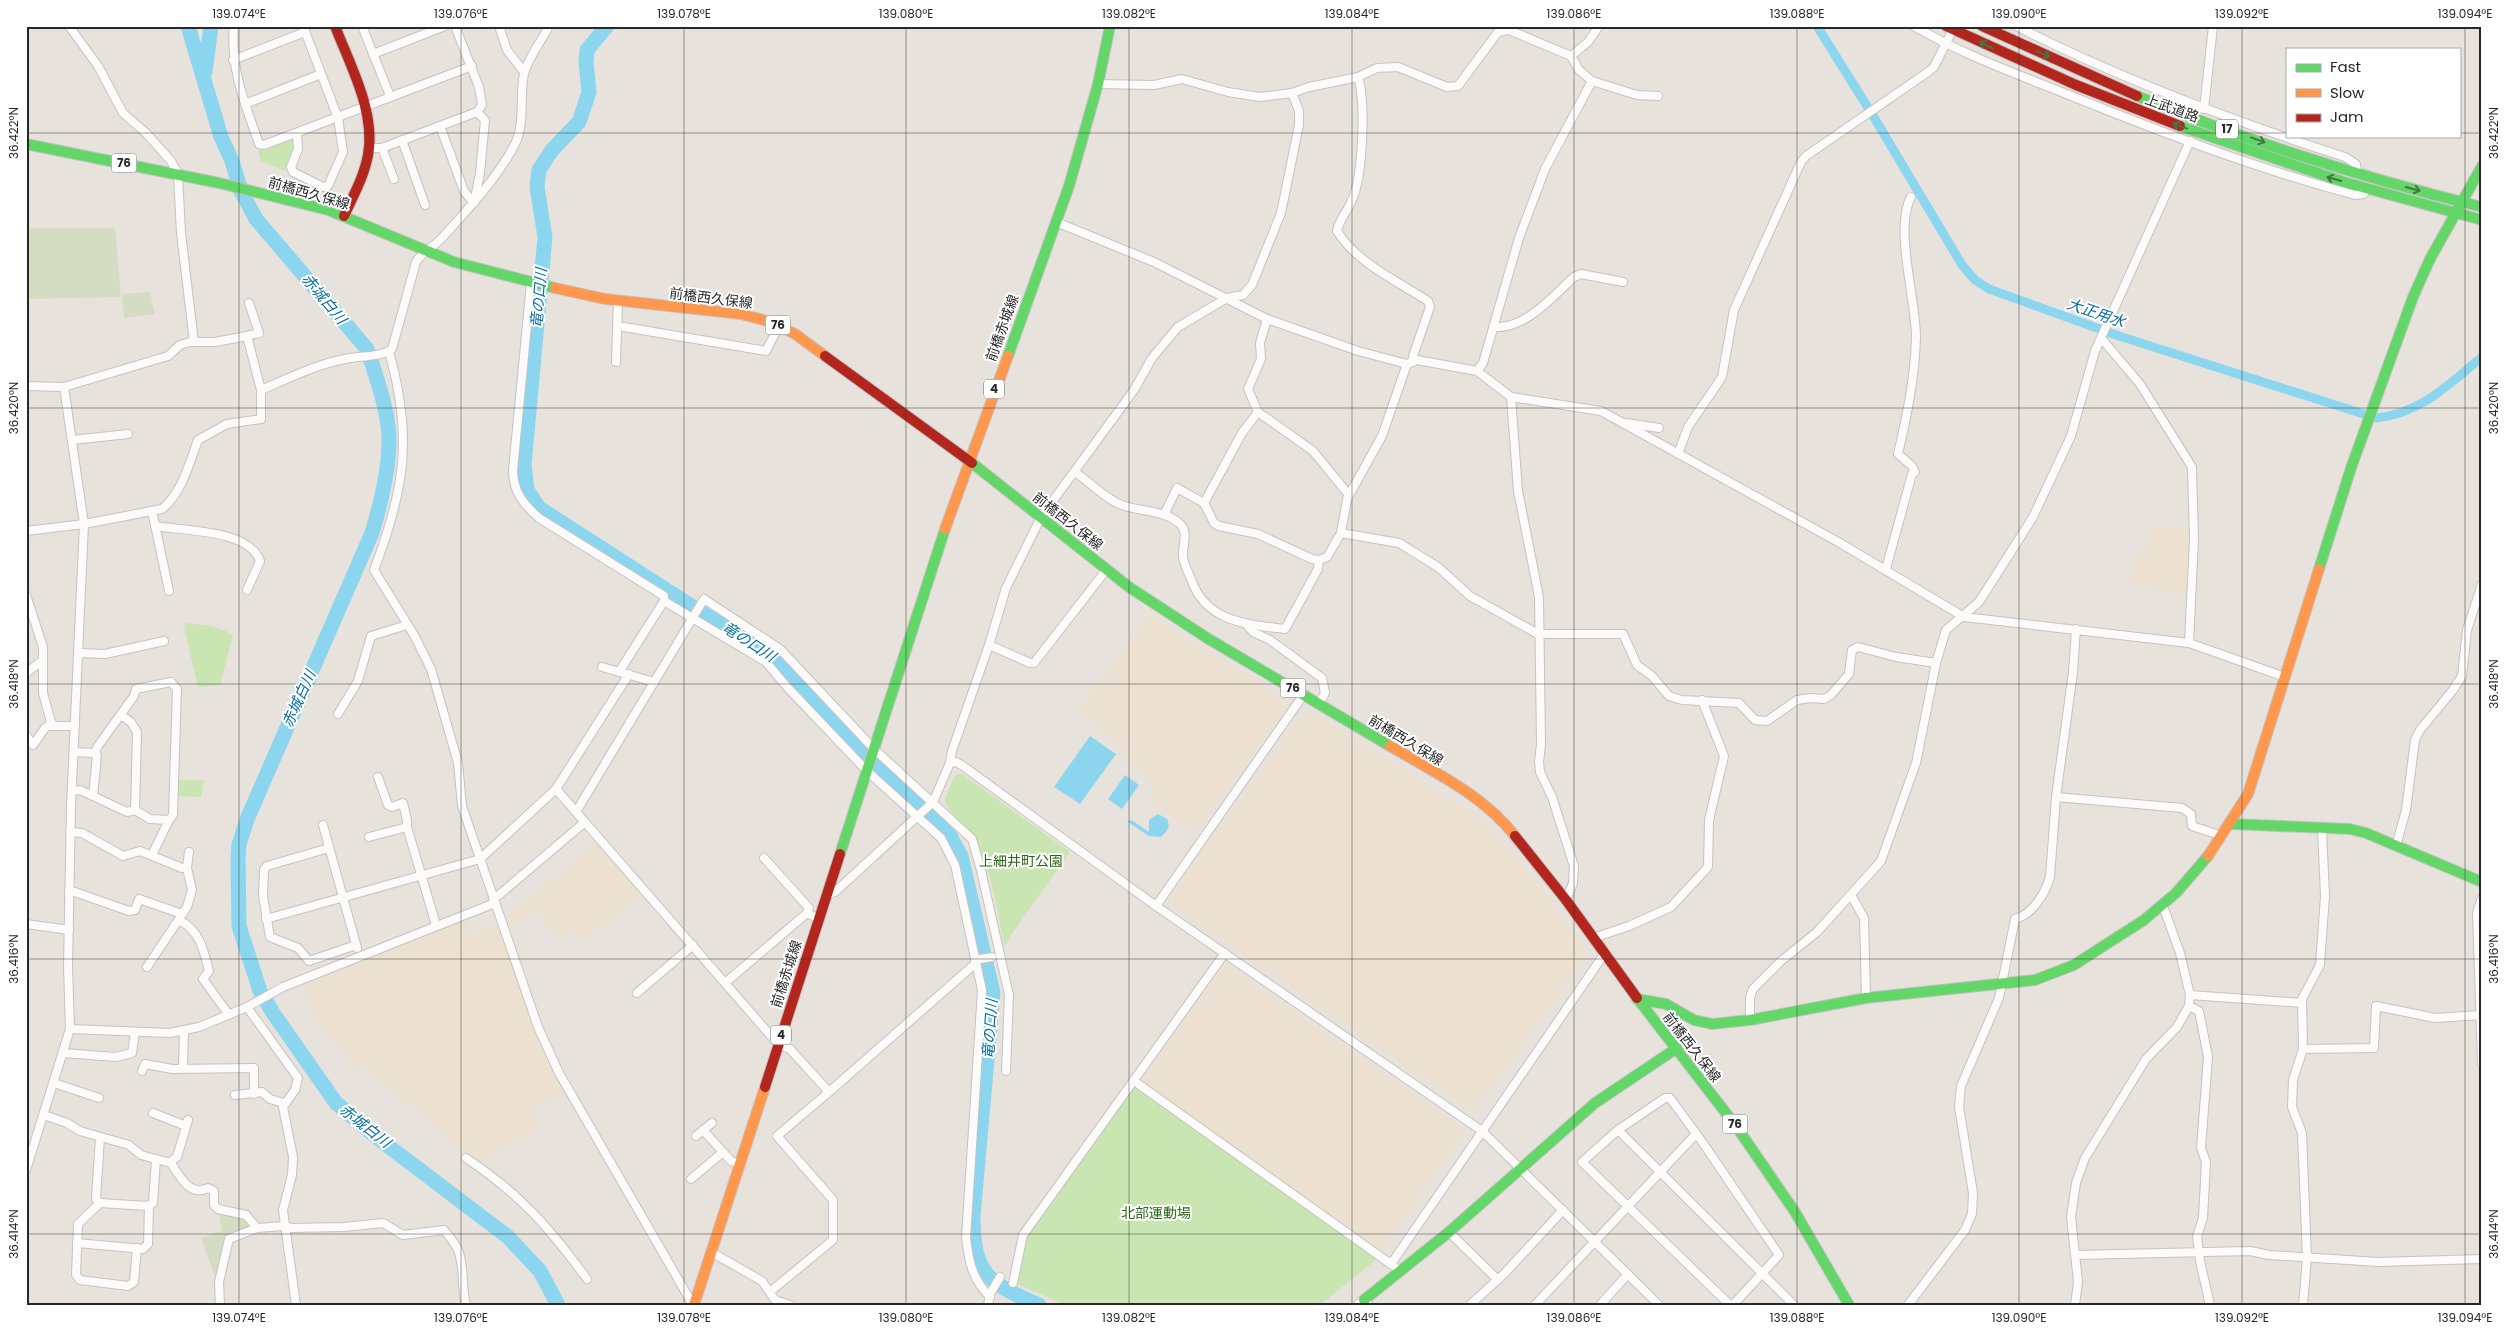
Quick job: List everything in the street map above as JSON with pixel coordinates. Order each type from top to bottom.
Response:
[{"type":"main road","points":[[335,26],[369,125],[369,148],[366,163],[344,216]]},
{"type":"main road","name":"前橋赤城線","points":[[873,750],[969,460],[1056,222],[1098,84],[1110,26]]},
{"type":"main road","name":"上武道路","points":[[1982,26],[2132,95],[2309,159],[2482,207]]},
{"type":"main road","name":"上武道路","points":[[1949,29],[2028,66],[2127,106],[2252,152],[2366,188],[2482,220]]},
{"type":"main road","name":"前橋西久保線","points":[[26,144],[221,183],[268,195],[344,216],[454,262],[532,283],[618,300],[741,314],[779,326],[795,334],[969,460],[1129,587],[1207,638],[1476,798],[1506,824],[1566,900],[1638,999],[1765,1166],[1795,1212],[1849,1305]]},
{"type":"main road","points":[[1638,999],[1666,1004],[1694,1020],[1712,1024],[1750,1020],[1866,998],[2044,978],[2078,964],[2163,906],[2196,871],[2232,824],[2248,794],[2370,412],[2413,297],[2482,166]]},
{"type":"main road","name":"4","points":[[868,769],[873,750]]},
{"type":"main road","name":"前橋赤城線","points":[[694,1305],[868,769]]},
{"type":"main road","points":[[2232,824],[2350,829],[2482,882]]},
{"type":"main road","points":[[1363,1303],[1449,1232],[1596,1103],[1677,1048]]},
{"type":"street","points":[[68,26],[98,66],[123,113],[146,133],[171,161],[178,174],[180,233],[194,342]]},
{"type":"street","points":[[234,26],[233,60],[235,75],[258,144],[264,146],[472,66]]},
{"type":"street","points":[[362,26],[390,96]]},
{"type":"street","points":[[373,54],[445,26]]},
{"type":"street","points":[[369,148],[382,148],[477,112],[482,105],[479,87],[456,26]]},
{"type":"street","points":[[499,26],[507,50],[524,72]]},
{"type":"street","points":[[260,390],[307,370],[348,358],[387,352],[392,349],[416,262],[424,250],[435,244],[474,203],[494,179],[515,144],[520,130],[524,72],[549,26]]},
{"type":"street","points":[[1571,56],[1588,42],[1599,26]]},
{"type":"street","points":[[1914,26],[1946,45],[2122,117],[2283,174],[2355,195],[2364,194],[2366,188]]},
{"type":"street","points":[[2016,26],[2137,82],[2204,109],[2286,137]]},
{"type":"street","points":[[2204,109],[2213,26]]},
{"type":"street","points":[[233,60],[304,29],[338,118],[343,152],[328,186],[323,187],[293,172],[291,167],[298,149],[297,133]]},
{"type":"street","points":[[1678,454],[1688,427],[1722,378],[1734,310],[1801,162],[1806,156],[1928,72],[1946,45],[1949,29]]},
{"type":"street","points":[[1098,84],[1154,85],[1182,79],[1228,92],[1260,97],[1292,93],[1309,87],[1358,77],[1377,68],[1398,67],[1447,87],[1458,86],[1498,32],[1509,30],[1571,56],[1579,70],[1592,81],[1637,95],[1658,96]]},
{"type":"street","points":[[245,104],[321,74]]},
{"type":"street","points":[[1164,516],[1177,488],[1204,504],[1214,523],[1219,526],[1258,534],[1312,559],[1327,558],[1341,533],[1349,495],[1382,436],[1430,307],[1428,301],[1364,260],[1342,239],[1337,231],[1338,223],[1353,200],[1356,185],[1362,140],[1361,86],[1358,77]]},
{"type":"street","points":[[1477,371],[1483,363],[1519,238],[1545,169],[1592,81]]},
{"type":"street","points":[[827,894],[836,892],[933,802],[950,763],[952,751],[989,645],[1006,588],[1041,517],[1134,390],[1152,358],[1178,328],[1227,298],[1243,295],[1252,286],[1281,213],[1299,126],[1299,111],[1292,93]]},
{"type":"street","points":[[474,203],[480,173],[485,120],[477,112]]},
{"type":"street","points":[[440,126],[464,191],[474,203]]},
{"type":"street","points":[[2289,138],[2345,157],[2356,164],[2357,173]]},
{"type":"street","points":[[402,140],[425,205]]},
{"type":"street","points":[[1750,1020],[1750,997],[1753,989],[1781,960],[1816,932],[1881,861],[1916,763],[1936,662],[1946,630],[1964,617],[1979,602],[2033,517],[2071,436],[2107,323],[2190,141]]},
{"type":"street","points":[[382,148],[394,179]]},
{"type":"street","points":[[1886,569],[1912,474],[1915,472],[1912,466],[1898,454],[1915,376],[1916,334],[1905,234],[1907,204],[1911,196]]},
{"type":"street","points":[[1056,222],[1154,262],[1267,318],[1358,351],[1410,363],[1417,360],[1477,371],[1511,397],[1601,411],[1886,569],[1964,617],[2189,643],[2285,677]]},
{"type":"street","points":[[1493,327],[1502,328],[1524,318],[1541,307],[1574,277],[1581,274],[1623,282]]},
{"type":"street","points":[[532,283],[513,478],[523,504],[539,518],[664,596],[664,601],[620,672]]},
{"type":"street","points":[[616,362],[618,300]]},
{"type":"street","points":[[26,386],[64,387],[168,356],[180,345],[194,342],[215,342],[259,333],[249,303]]},
{"type":"street","points":[[1267,318],[1260,343],[1261,359],[1248,389],[1258,412],[1313,451],[1349,495]]},
{"type":"street","points":[[618,326],[766,351],[779,326]]},
{"type":"street","points":[[26,531],[84,524],[162,509],[172,501],[187,472],[198,440],[227,424],[261,419],[260,390],[247,336]]},
{"type":"street","points":[[2102,336],[2140,384],[2192,467],[2194,539],[2189,643]]},
{"type":"street","points":[[387,352],[403,418],[402,475],[395,510],[374,570],[407,624],[431,669],[458,763],[462,806],[538,1027],[559,1073],[694,1305]]},
{"type":"street","points":[[26,1170],[70,1029],[70,832],[84,524],[64,387]]},
{"type":"street","points":[[1511,397],[1518,491],[1539,597],[1540,772],[1552,797],[1574,866],[1573,883],[1566,900]]},
{"type":"street","points":[[1204,504],[1242,433],[1258,412]]},
{"type":"street","points":[[1624,423],[1659,428]]},
{"type":"street","points":[[72,440],[128,434]]},
{"type":"street","points":[[1075,472],[1116,503],[1164,516],[1180,524],[1184,532],[1183,558],[1195,591],[1204,604],[1217,614],[1247,625],[1285,629],[1318,569],[1319,560]]},
{"type":"street","points":[[152,511],[169,591]]},
{"type":"street","points":[[155,526],[202,530],[242,542],[257,553],[260,561],[247,590]]},
{"type":"street","points":[[1341,533],[1399,543],[1438,567],[1470,596],[1538,634],[1623,634],[1637,665],[1652,676],[1669,696],[1682,700],[1739,703],[1755,720],[1766,721],[1797,700],[1810,698],[1824,699],[1831,695],[1849,674],[1852,650],[1858,647],[1896,657],[1936,662]]},
{"type":"street","points":[[989,645],[1030,664],[1034,663],[1107,569]]},
{"type":"street","points":[[2396,846],[2406,810],[2415,740],[2423,726],[2454,690],[2462,676],[2468,630],[2478,606],[2482,584]]},
{"type":"street","points":[[26,595],[43,646],[43,693],[52,726],[75,726]]},
{"type":"street","points":[[576,812],[704,600],[780,649],[873,750],[972,839],[981,870],[1009,994],[1006,1071]]},
{"type":"street","points":[[664,601],[694,616],[766,662],[787,687],[868,769],[940,838],[955,865],[982,990],[966,1238],[970,1267],[978,1285],[989,1298],[999,1279]]},
{"type":"street","points":[[338,714],[358,681],[371,636],[407,624]]},
{"type":"street","points":[[1247,625],[1253,632],[1270,640],[1322,678],[1325,693],[1320,704]]},
{"type":"street","points":[[1908,1305],[1965,1230],[1972,1214],[1973,1193],[1959,1107],[1961,1086],[1999,998],[2015,918],[2027,914],[2046,889],[2050,877],[2056,797],[2073,672],[2076,629]]},
{"type":"street","points":[[79,653],[105,654],[164,641]]},
{"type":"street","points":[[26,673],[43,660]]},
{"type":"street","points":[[602,667],[654,682]]},
{"type":"street","points":[[266,920],[480,859],[556,790],[629,674]]},
{"type":"street","points":[[93,796],[97,755],[95,753],[98,746],[122,716],[134,696],[136,688],[171,682],[177,689],[173,814],[152,855]]},
{"type":"street","points":[[1156,906],[1304,694]]},
{"type":"street","points":[[1593,938],[1629,926],[1671,906],[1708,867],[1709,820],[1724,756],[1702,700]]},
{"type":"street","points":[[122,716],[131,722],[137,732],[135,810]]},
{"type":"street","points":[[26,735],[33,745],[45,728],[52,723]]},
{"type":"street","points":[[74,752],[95,753]]},
{"type":"street","points":[[950,763],[956,762],[963,766],[1156,906],[1482,1131],[1659,1305]]},
{"type":"street","points":[[378,777],[388,805],[392,807],[403,802],[408,820],[407,827],[436,925]]},
{"type":"street","points":[[73,791],[80,790],[127,812],[135,810],[150,819],[169,820]]},
{"type":"street","points":[[556,790],[778,1044],[790,1049],[829,1092]]},
{"type":"street","points":[[2056,797],[2182,808],[2191,814],[2192,826],[2222,836]]},
{"type":"street","points":[[70,1029],[170,1033],[199,1027],[229,1015],[283,986],[494,901],[585,822]]},
{"type":"street","points":[[322,825],[359,955]]},
{"type":"street","points":[[369,837],[407,827]]},
{"type":"street","points":[[2303,1305],[2306,1258],[2302,1133],[2292,1107],[2293,1080],[2303,1049],[2302,999],[2320,966],[2325,896],[2322,828]]},
{"type":"street","points":[[70,832],[82,833],[123,856],[140,852],[182,868],[187,868]]},
{"type":"street","points":[[329,848],[268,866],[264,870],[263,896],[270,937],[298,948],[309,962],[356,945]]},
{"type":"street","points":[[147,966],[181,917],[191,897],[190,877],[187,868],[189,852]]},
{"type":"street","points":[[725,983],[807,913],[809,908],[764,858]]},
{"type":"street","points":[[69,890],[129,911],[135,910],[139,899],[181,917],[202,943],[209,971],[203,979],[229,1015]]},
{"type":"street","points":[[1851,895],[1864,918],[1866,998]]},
{"type":"street","points":[[2482,898],[2477,913],[2482,1064]]},
{"type":"street","points":[[2075,1305],[2078,1282],[2071,1217],[2076,1184],[2085,1158],[2146,1059],[2177,1027],[2189,1006],[2190,995],[2180,954],[2163,906]]},
{"type":"street","points":[[807,913],[819,919]]},
{"type":"street","points":[[26,924],[69,930]]},
{"type":"street","points":[[637,993],[693,946]]},
{"type":"street","points":[[1013,1283],[1023,1236],[1225,953]]},
{"type":"street","points":[[1391,1264],[1605,953]]},
{"type":"street","points":[[771,1291],[833,1240],[833,1200],[777,1136],[976,961],[992,957]]},
{"type":"street","points":[[2190,995],[2302,1004]]},
{"type":"street","points":[[249,1005],[298,1078],[295,1090],[283,1107],[293,1157],[292,1175],[283,1210],[284,1226],[288,1231],[296,1305]]},
{"type":"street","points":[[2189,1006],[2199,1011],[2208,1057],[2201,1148],[2206,1162],[2203,1218],[2197,1236],[2200,1261],[2210,1305]]},
{"type":"street","points":[[2303,1049],[2374,1048],[2376,1006],[2435,1018],[2480,1015]]},
{"type":"street","points":[[183,1068],[184,1030]]},
{"type":"street","points":[[63,1054],[116,1057],[132,1054],[135,1032]]},
{"type":"street","points":[[142,1072],[145,1064],[172,1069],[254,1068],[254,1094]]},
{"type":"street","points":[[1134,1081],[1400,1271]]},
{"type":"street","points":[[54,1084],[99,1098]]},
{"type":"street","points":[[235,1095],[262,1092],[274,1101],[284,1103]]},
{"type":"street","points":[[1665,1098],[1670,1098],[1779,1255],[1731,1305],[1582,1162],[1618,1130],[1665,1098]]},
{"type":"street","points":[[153,1114],[187,1123],[177,1157],[170,1162]]},
{"type":"street","points":[[44,1115],[67,1123],[80,1131],[129,1145],[141,1156],[170,1162],[180,1177],[195,1191],[199,1192],[208,1188],[214,1191],[214,1205],[218,1210],[246,1215],[257,1228]]},
{"type":"street","points":[[696,1136],[712,1123]]},
{"type":"street","points":[[703,1130],[731,1161],[740,1164]]},
{"type":"street","points":[[1618,1130],[1794,1305]]},
{"type":"street","points":[[1535,1305],[1696,1134]]},
{"type":"street","points":[[100,1138],[96,1199],[100,1203],[149,1205],[153,1203],[156,1159]]},
{"type":"street","points":[[691,1179],[723,1152]]},
{"type":"street","points":[[466,1158],[508,1188],[525,1203],[557,1238],[587,1279]]},
{"type":"street","points":[[100,1203],[78,1224],[76,1275],[80,1280],[128,1286],[134,1282],[137,1248]]},
{"type":"street","points":[[78,1243],[143,1249],[148,1244],[149,1205]]},
{"type":"street","points":[[1475,1303],[1563,1210]]},
{"type":"street","points":[[220,1305],[219,1282],[229,1239],[257,1228],[284,1226],[292,1228],[344,1227],[383,1223],[402,1235],[444,1230],[457,1248],[462,1263],[462,1291],[466,1305]]},
{"type":"street","points":[[1449,1232],[1498,1280]]},
{"type":"street","points":[[2076,1255],[2250,1251],[2270,1256],[2378,1262],[2482,1259]]},
{"type":"street","points":[[711,1252],[762,1282],[771,1291],[775,1300],[790,1305]]},
{"type":"street","points":[[1600,1305],[1628,1274]]},
{"type":"shaded area","points":[[2150,529],[2190,530],[2189,596],[2130,584],[2136,554],[2147,554]]},
{"type":"shaded area","points":[[1150,616],[1282,698],[1285,709],[1196,833],[1148,800],[1155,789],[1098,722],[1079,709]]},
{"type":"shaded area","points":[[1315,714],[1490,825],[1589,952],[1474,1112],[1174,907],[1172,893],[1302,716]]},
{"type":"shaded area","points":[[597,841],[642,891],[585,941],[575,929],[561,939],[535,910],[510,929],[506,920]]},
{"type":"shaded area","points":[[465,918],[472,935],[500,924],[537,1035],[567,1091],[531,1109],[540,1128],[478,1160],[467,1149],[460,1149],[365,1067],[357,1071],[327,1035],[299,984]]},
{"type":"shaded area","points":[[1224,965],[1465,1129],[1381,1252],[1142,1080]]},
{"type":"green space","points":[[290,140],[295,142],[284,171],[261,161],[258,151]]},
{"type":"green space","points":[[26,228],[115,228],[121,297],[26,299]]},
{"type":"green space","points":[[150,292],[155,314],[124,318],[122,294]]},
{"type":"green space","points":[[183,623],[215,627],[233,635],[220,685],[198,687]]},
{"type":"green space","name":"上細井町公園","points":[[962,774],[1070,852],[1004,945],[993,891],[981,852],[972,835],[947,806],[945,800],[955,775]]},
{"type":"green space","points":[[178,780],[204,780],[201,797],[177,796]]},
{"type":"green space","name":"北部運動場","points":[[1139,1087],[1377,1259],[1320,1305],[1065,1305],[1015,1283],[1024,1236],[1132,1088]]},
{"type":"green space","points":[[219,1213],[239,1216],[254,1228],[227,1238],[215,1277],[201,1238],[222,1231]]},
{"type":"water","points":[[1090,736],[1116,754],[1080,804],[1054,787]]},
{"type":"water","points":[[1125,775],[1139,785],[1122,809],[1108,799]]},
{"type":"water","points":[[1158,814],[1167,819],[1169,824],[1167,831],[1161,837],[1149,836],[1128,822],[1128,820],[1133,821],[1149,832],[1149,820]]},
{"type":"waterway","name":"赤城白川","points":[[188,26],[221,137],[232,161],[241,191],[256,219],[367,349],[384,402],[389,435],[384,485],[372,533],[248,817],[239,844],[239,926],[260,991],[273,1013],[336,1103],[379,1139],[508,1237],[540,1271],[558,1305]]},
{"type":"waterway","points":[[205,72],[211,26]]},
{"type":"waterway","name":"竜の口川","points":[[607,26],[587,50],[586,63],[589,92],[579,122],[552,150],[539,170],[537,187],[545,237],[524,465],[527,490],[539,508],[710,618],[772,653],[860,748],[950,836],[961,856],[993,993],[973,1216],[976,1251],[980,1264],[996,1282],[1007,1290],[1039,1305]]},
{"type":"waterway","name":"大正用水","points":[[1817,26],[1962,265],[1975,280],[1989,289],[2116,335],[2376,418],[2406,411],[2420,404],[2446,387],[2482,357]]},
{"type":"traffic: fast","points":[[1008,356],[1069,186],[1098,84],[1110,26]]},
{"type":"traffic: fast","points":[[2137,96],[2222,129],[2307,158],[2394,184],[2482,207]]},
{"type":"traffic: fast","points":[[2180,126],[2344,182],[2482,220]]},
{"type":"traffic: fast","points":[[26,144],[219,183],[328,210],[454,262],[555,288]]},
{"type":"traffic: fast","points":[[2319,569],[2351,468],[2413,297],[2430,259],[2482,166]]},
{"type":"traffic: fast","points":[[972,463],[1129,587],[1207,638],[1390,746]]},
{"type":"traffic: fast","points":[[840,854],[945,529]]},
{"type":"traffic: fast","points":[[2232,824],[2350,829],[2366,833],[2482,882]]},
{"type":"traffic: fast","points":[[1637,999],[1666,1004],[1694,1020],[1712,1024],[1750,1020],[1866,998],[2035,980],[2074,965],[2144,920],[2176,893],[2208,856]]},
{"type":"traffic: fast","points":[[1637,998],[1736,1126],[1795,1212],[1849,1305]]},
{"type":"traffic: fast","points":[[1364,1300],[1449,1232],[1595,1103],[1677,1048]]},
{"type":"traffic: slow","points":[[555,288],[605,299],[741,314],[771,322],[795,334],[825,356]]},
{"type":"traffic: slow","points":[[945,529],[1008,356]]},
{"type":"traffic: slow","points":[[2208,856],[2248,794],[2319,569]]},
{"type":"traffic: slow","points":[[1390,746],[1473,796],[1502,821],[1515,836]]},
{"type":"traffic: slow","points":[[694,1305],[765,1087]]},
{"type":"traffic: jam","points":[[335,26],[360,89],[368,122],[369,139],[364,171],[344,216]]},
{"type":"traffic: jam","points":[[1946,26],[2076,85],[2180,126]]},
{"type":"traffic: jam","points":[[1982,26],[2137,96]]},
{"type":"traffic: jam","points":[[825,356],[972,463]]},
{"type":"traffic: jam","points":[[1515,836],[1566,900],[1637,998]]},
{"type":"traffic: jam","points":[[765,1087],[840,854]]}]
